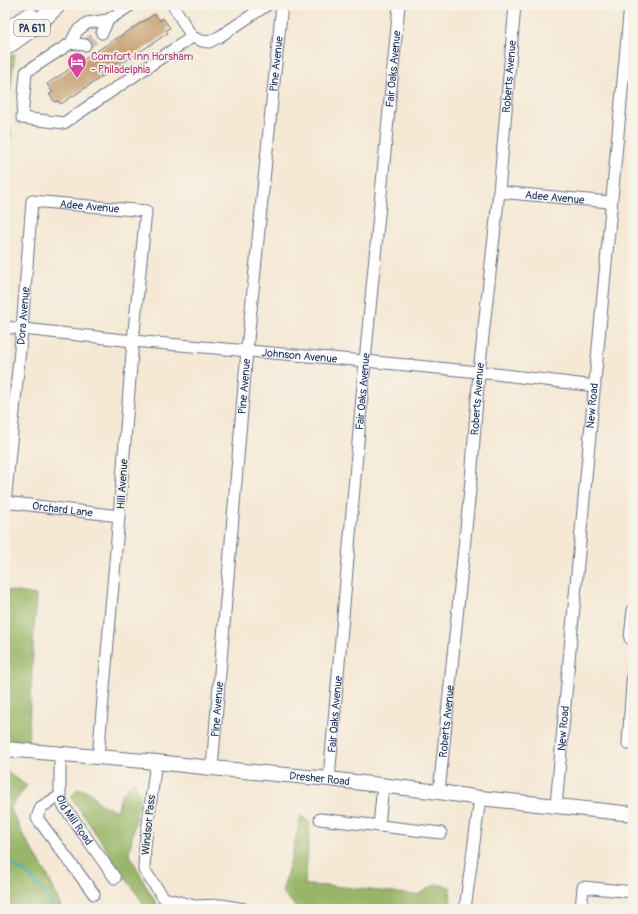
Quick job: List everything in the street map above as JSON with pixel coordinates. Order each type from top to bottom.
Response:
[{"type":"highway","name":"PA 611","points":[[5,32],[44,7]]},
{"type":"highway","name":"PA 611","points":[[5,47],[36,25],[44,7]]},
{"type":"main road","name":"Dresher Road","points":[[5,749],[329,779],[480,798],[633,814]]},
{"type":"street","points":[[71,44],[77,31],[87,23],[108,20],[131,5]]},
{"type":"street","points":[[173,5],[192,37],[209,42],[219,37],[256,8]]},
{"type":"street","name":"Pine Avenue","points":[[212,768],[247,350],[282,5]]},
{"type":"street","name":"Fair Oaks Avenue","points":[[329,779],[365,361],[399,5]]},
{"type":"street","name":"Roberts Avenue","points":[[439,792],[471,480],[479,372],[499,192],[515,5]]},
{"type":"street","name":"New Road","points":[[556,806],[595,386],[610,202],[630,5]]},
{"type":"street","points":[[102,33],[108,20]]},
{"type":"street","points":[[85,44],[71,44],[26,72],[22,118],[64,123],[192,37]]},
{"type":"street","name":"Adee Avenue","points":[[499,192],[610,202]]},
{"type":"street","name":"Adee Avenue","points":[[32,201],[146,211]]},
{"type":"street","name":"Dora Avenue","points":[[5,503],[22,329],[32,201]]},
{"type":"street","name":"Hill Avenue","points":[[98,757],[133,341],[146,211]]},
{"type":"street","name":"Johnson Avenue","points":[[5,327],[133,341],[247,350],[479,372],[595,386]]},
{"type":"street","name":"Orchard Lane","points":[[5,503],[119,516]]},
{"type":"street","points":[[633,610],[630,638],[633,638]]},
{"type":"street","points":[[633,669],[628,744],[633,744]]},
{"type":"street","name":"Old Mill Road","points":[[60,754],[60,796],[63,805],[115,878]]},
{"type":"street","name":"Windsor Pass","points":[[156,762],[145,846],[144,870],[164,898],[195,906],[221,905],[244,909]]},
{"type":"street","points":[[378,826],[383,785]]},
{"type":"street","points":[[60,796],[41,807],[37,818],[94,894]]},
{"type":"street","points":[[465,909],[480,798]]},
{"type":"street","points":[[320,819],[441,833]]},
{"type":"street","points":[[581,909],[583,887],[633,892]]},
{"type":"green space","points":[[15,54],[7,113],[11,137],[5,136],[5,58]]},
{"type":"green space","points":[[5,590],[36,595],[28,745],[5,742]]},
{"type":"green space","points":[[5,771],[27,786],[10,808],[22,833],[48,876],[62,909],[5,908]]},
{"type":"green space","points":[[134,781],[140,797],[129,853],[160,909],[147,909],[71,797],[78,788],[91,793],[100,804],[117,811],[122,794]]},
{"type":"green space","points":[[301,816],[310,823],[305,885],[333,886],[417,895],[436,884],[450,887],[451,909],[298,909],[282,892]]},
{"type":"building","points":[[155,14],[160,21],[163,18],[170,28],[166,30],[168,33],[61,104],[58,101],[55,102],[49,94],[53,93],[47,84]]},
{"type":"waterway","points":[[5,854],[11,863],[28,875],[47,895],[51,904],[51,909]]},
{"type":"tunnel","points":[[85,45],[102,33]]},
{"type":"place","name":"Comfort Inn Horsham - Philadelphia","points":[[77,79]]}]
